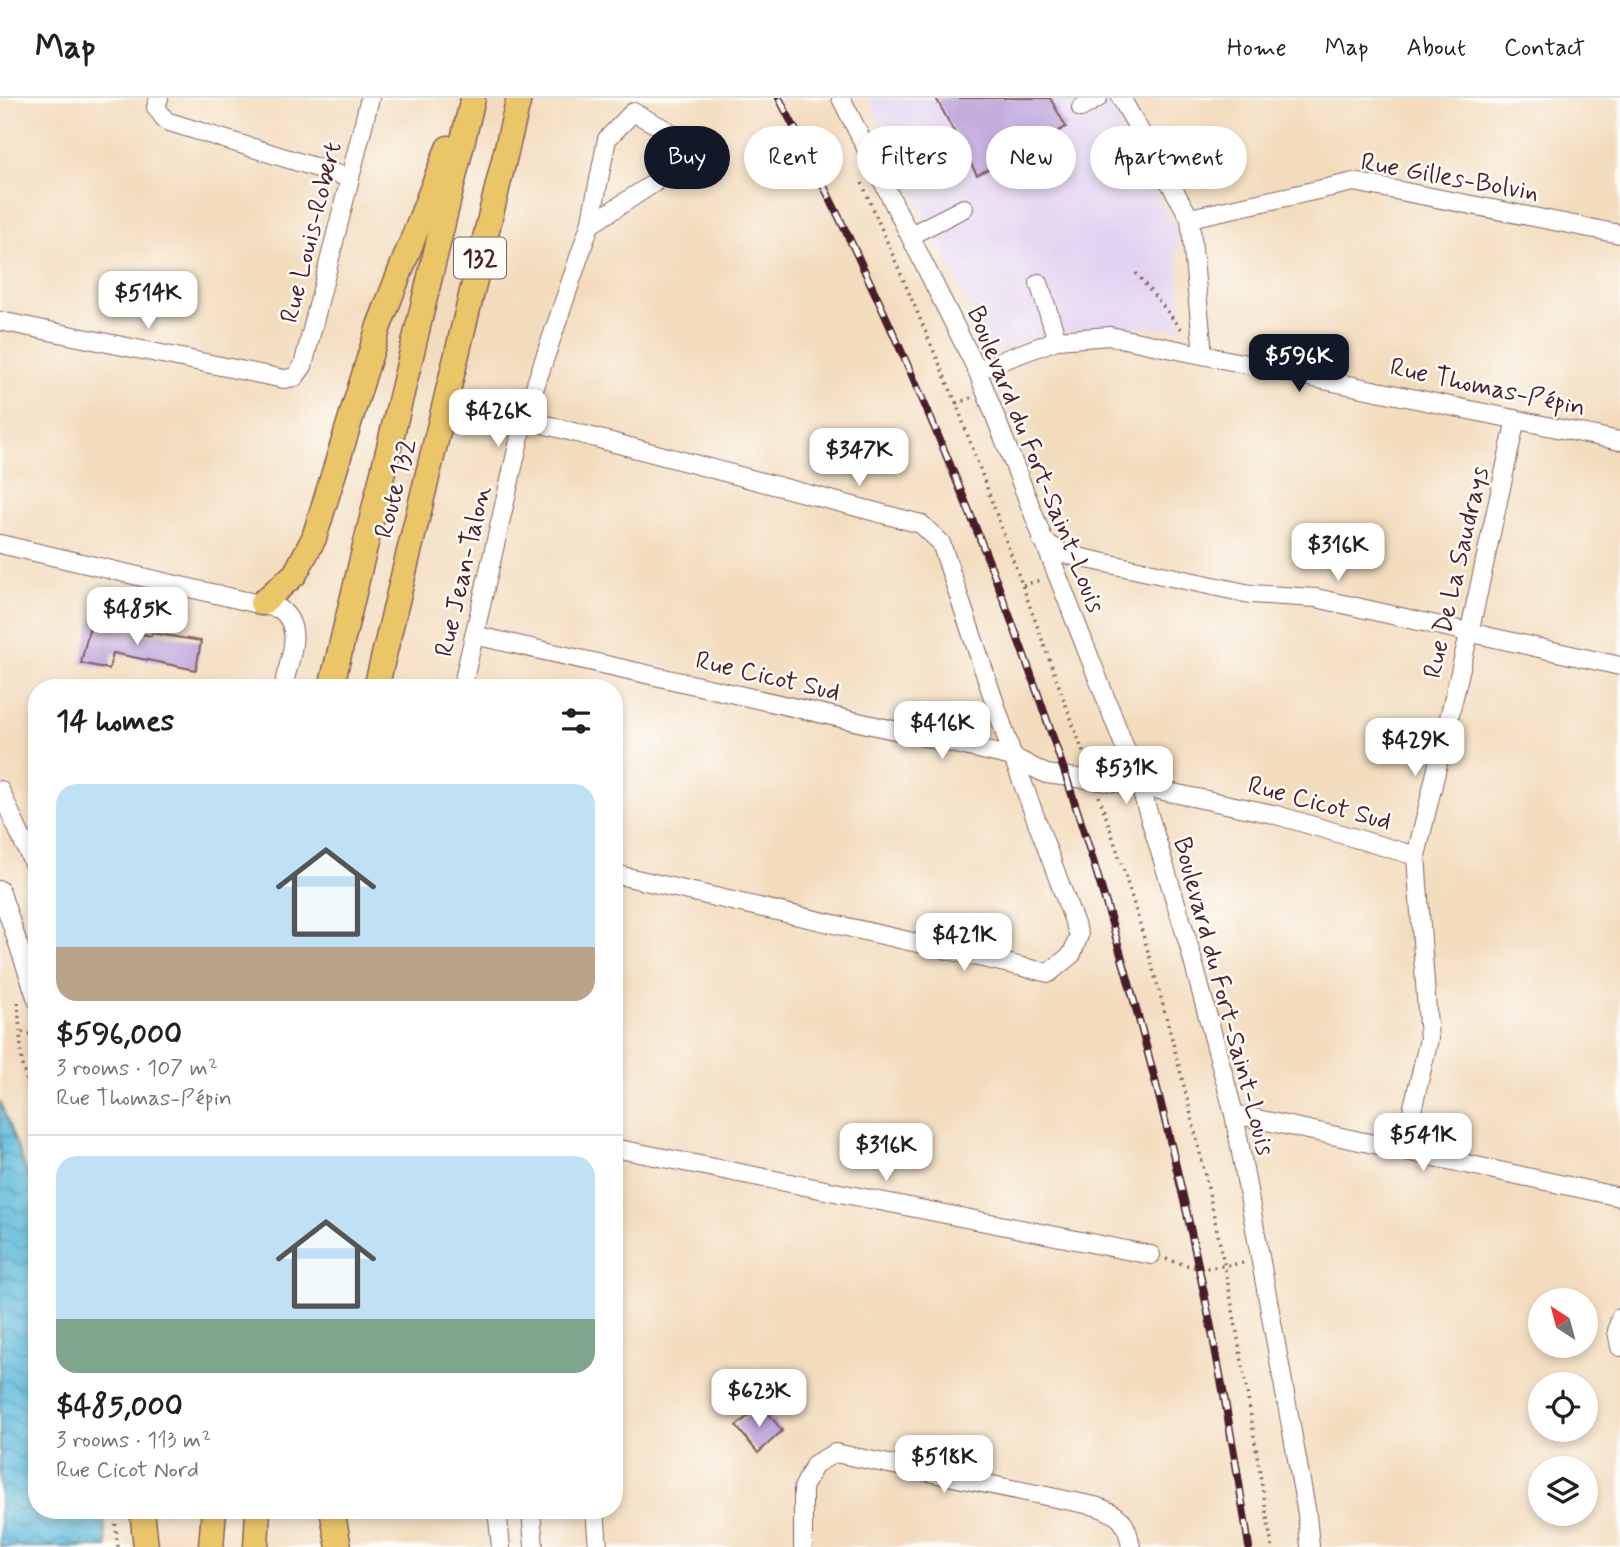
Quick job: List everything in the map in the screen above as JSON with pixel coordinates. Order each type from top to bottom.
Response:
[{"type":"highway","points":[[262,603],[295,574],[314,538],[379,326],[467,98]]},
{"type":"highway","name":"Route 132","points":[[333,679],[473,98]]},
{"type":"highway","name":"Route 132","points":[[378,679],[519,98]]},
{"type":"highway","points":[[143,1519],[146,1547]]},
{"type":"highway","points":[[211,1547],[213,1519]]},
{"type":"highway","points":[[256,1547],[258,1519]]},
{"type":"highway","points":[[334,1519],[339,1547]]},
{"type":"street","points":[[159,98],[156,107],[166,121],[350,178]]},
{"type":"street","name":"Rue Louis-Robert","points":[[0,321],[284,379],[295,377],[303,366],[370,98]]},
{"type":"street","name":"Boulevard du Fort-Saint-Louis","points":[[841,98],[977,370],[1140,786],[1187,939],[1234,1115],[1311,1547]]},
{"type":"street","points":[[1081,108],[1098,98]]},
{"type":"street","points":[[1121,98],[1190,218],[1203,354]]},
{"type":"street","name":"Rue Jean-Talon","points":[[464,679],[524,419],[590,225],[607,139],[633,112],[668,131],[674,154],[654,183],[590,225]]},
{"type":"street","name":"Rue Gilles-Bolvin","points":[[1190,218],[1354,182],[1620,234]]},
{"type":"street","points":[[911,235],[964,208]]},
{"type":"street","points":[[1039,284],[1057,340]]},
{"type":"street","name":"Rue Thomas-Pépin","points":[[977,370],[1057,340],[1110,336],[1620,441]]},
{"type":"street","points":[[524,419],[920,524],[941,543],[1013,757],[1079,935],[1072,954],[1049,973],[623,876]]},
{"type":"street","name":"Rue De La Saudrays","points":[[1403,1149],[1429,1039],[1416,856],[1469,634],[1516,419]]},
{"type":"street","points":[[1042,540],[1064,554],[1077,557],[1250,594],[1316,598],[1620,666]]},
{"type":"street","points":[[0,544],[262,603],[285,613],[294,630],[285,679]]},
{"type":"street","name":"Rue Cicot Sud","points":[[474,635],[1013,757],[1046,774],[1140,786],[1273,814],[1416,856]]},
{"type":"street","points":[[0,790],[28,852]]},
{"type":"street","points":[[0,890],[28,973]]},
{"type":"street","points":[[1234,1115],[1620,1197]]},
{"type":"street","points":[[623,1150],[1151,1255]]},
{"type":"street","points":[[1620,1318],[1617,1331],[1620,1347]]},
{"type":"street","points":[[803,1547],[803,1488],[815,1465],[835,1453],[1095,1506],[1116,1513],[1124,1520],[1131,1547]]},
{"type":"street","points":[[498,1519],[501,1547]]},
{"type":"street","points":[[532,1519],[534,1547]]},
{"type":"street","points":[[596,1519],[598,1547]]},
{"type":"path","name":"Boulevard du Fort-Saint-Louis","points":[[865,189],[956,403],[1094,781],[1148,956],[1194,1129],[1224,1266],[1272,1547]]},
{"type":"path","points":[[1136,273],[1203,354]]},
{"type":"path","points":[[28,1034],[22,1032],[21,1039],[22,1065],[28,1084]]},
{"type":"path","points":[[1151,1255],[1200,1269],[1261,1261]]},
{"type":"path","points":[[115,1519],[118,1547]]},
{"type":"shaded area","points":[[868,98],[1107,98],[1121,126],[1090,126],[1090,189],[1154,189],[1176,232],[1183,329],[1111,326],[1051,334],[992,354],[912,189],[972,189],[972,126],[882,126]]},
{"type":"water","points":[[0,1101],[28,1176],[28,1519],[104,1519],[107,1547],[0,1547]]},
{"type":"building","points":[[936,98],[1050,98],[1065,126],[986,126],[986,170],[977,175],[972,166],[972,126],[951,126]]},
{"type":"building","points":[[92,617],[116,622],[115,628],[151,636],[152,633],[201,641],[196,670],[113,653],[109,669],[81,663]]},
{"type":"building","points":[[762,1405],[782,1431],[758,1453],[736,1426]]},
{"type":"railway","points":[[779,98],[864,270],[942,445],[1012,623],[1075,803],[1130,986],[1177,1171],[1217,1358],[1249,1547]]}]
